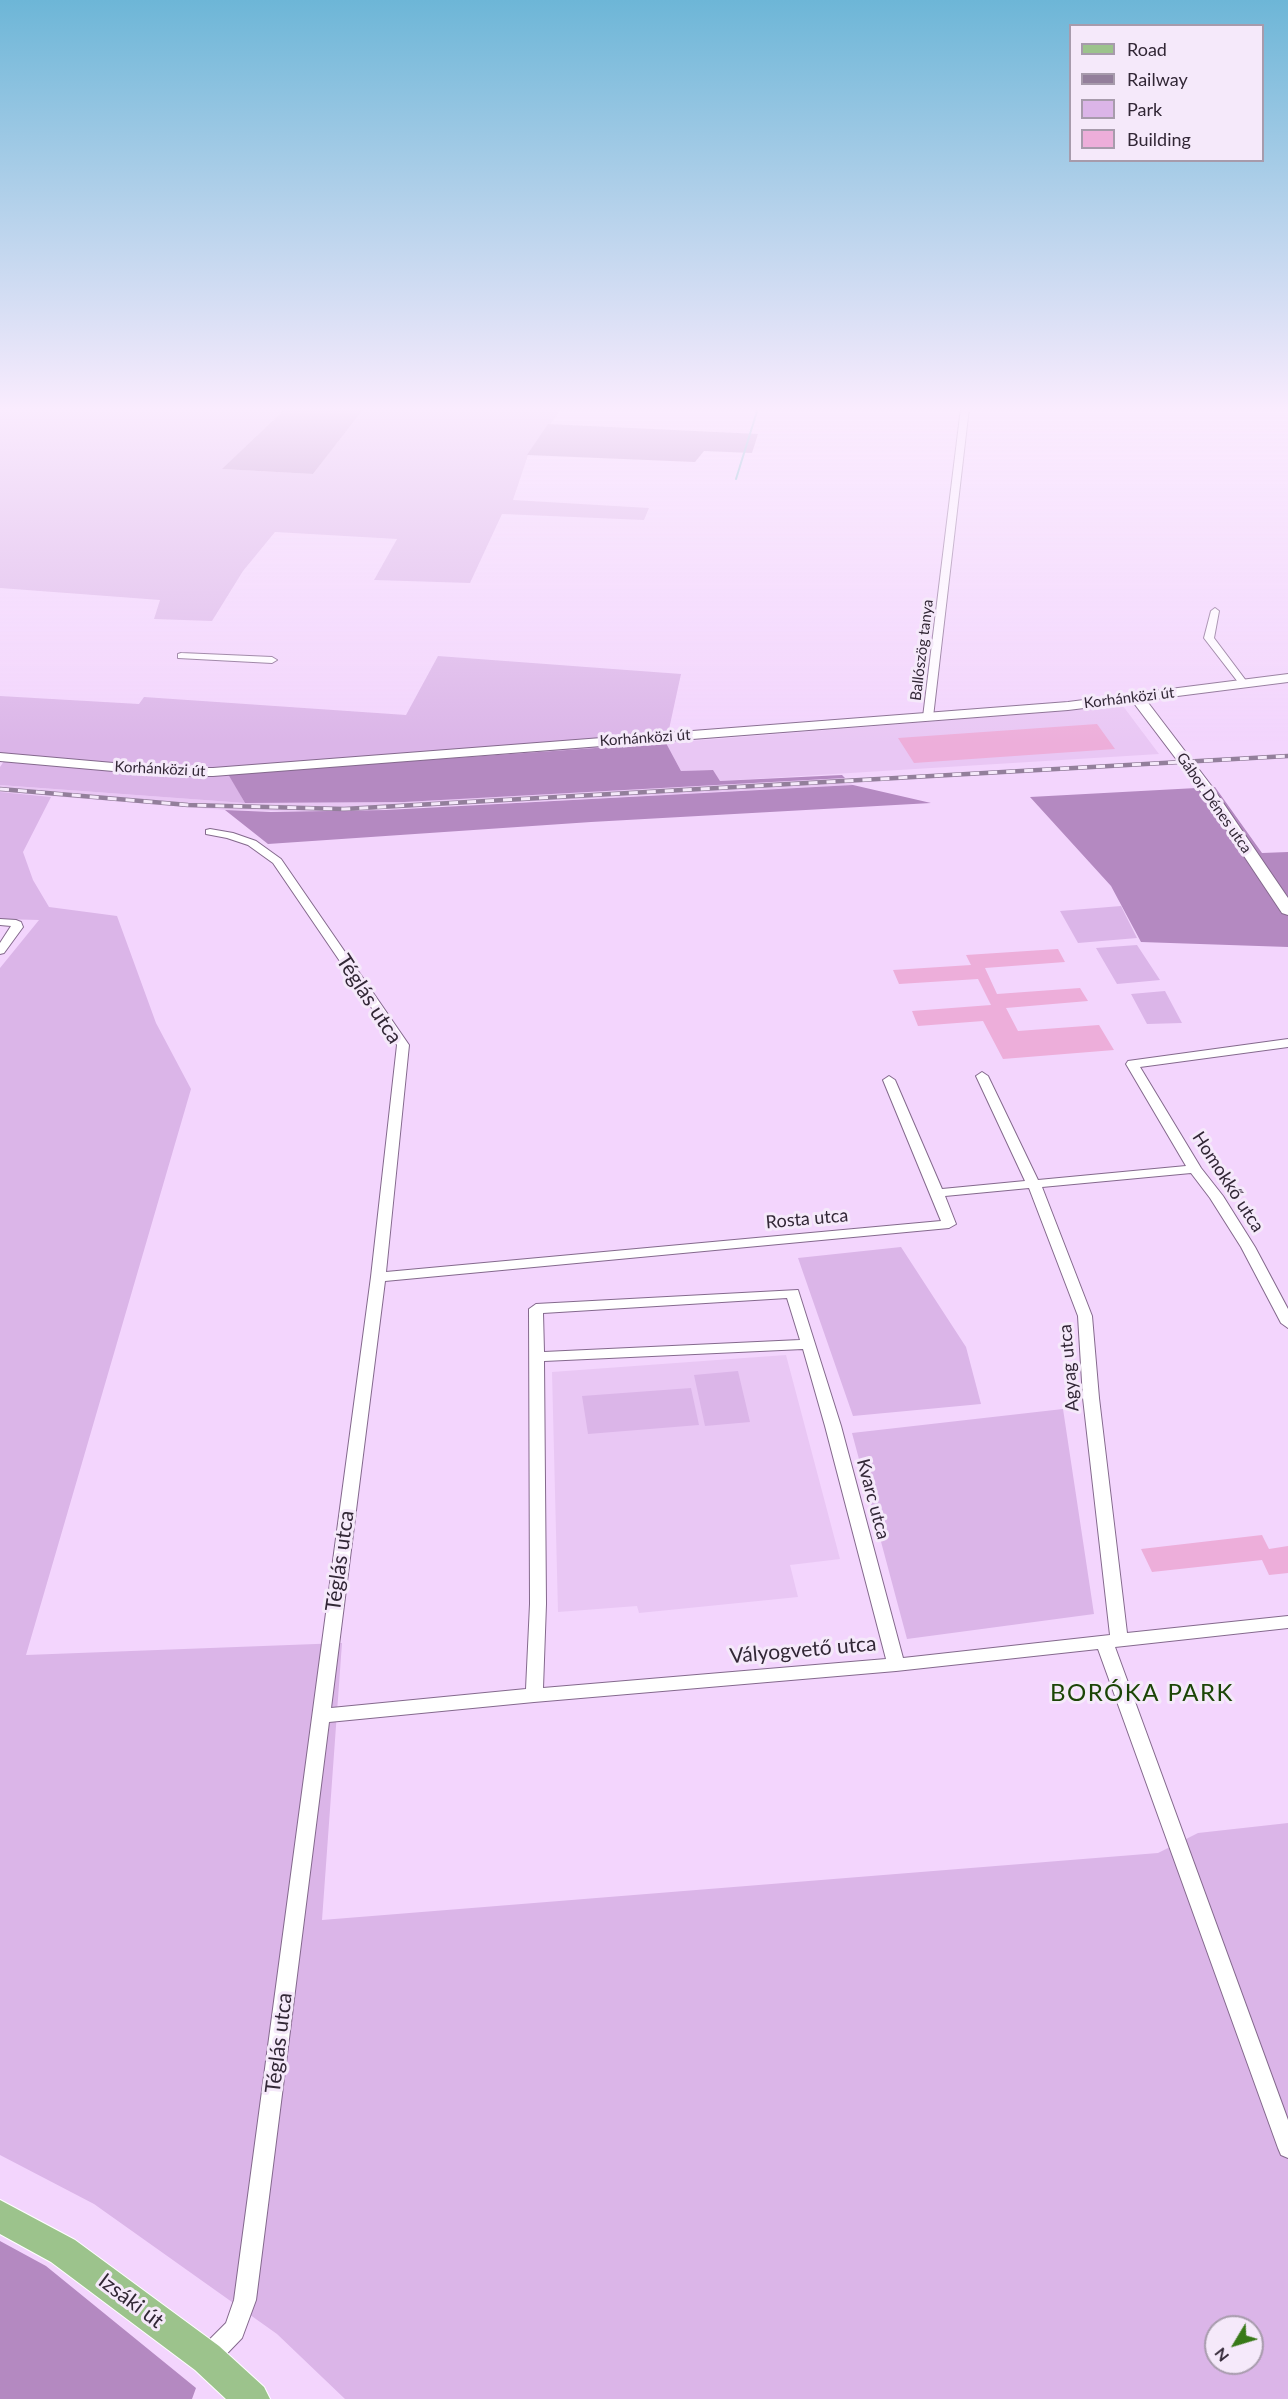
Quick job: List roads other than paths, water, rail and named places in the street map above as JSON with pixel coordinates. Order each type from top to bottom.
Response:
[{"type":"main road","name":"Izsáki út","points":[[0,2216],[63,2251],[207,2358],[252,2399]]},
{"type":"street","name":"Ballószög tanya","points":[[928,717],[952,520]]},
{"type":"street","points":[[1215,611],[1209,638],[1244,684]]},
{"type":"street","points":[[181,656],[272,660]]},
{"type":"street","name":"Korhánközi út","points":[[0,756],[170,772],[213,772],[928,717],[1137,698],[1288,678]]},
{"type":"street","name":"Gábor Dénes utca","points":[[1137,698],[1208,791],[1288,910]]},
{"type":"street","name":"Téglás utca","points":[[207,2358],[234,2330],[245,2301],[378,1277],[403,1045],[277,861],[252,843],[229,835],[210,832]]},
{"type":"street","points":[[0,922],[12,922],[17,924],[17,927],[0,951]]},
{"type":"street","name":"Homokkő utca","points":[[1288,1043],[1132,1064],[1195,1169],[1216,1196],[1248,1248],[1288,1323]]},
{"type":"street","name":"Agyag utca","points":[[982,1076],[1034,1185],[1085,1316],[1112,1640],[1288,2148]]},
{"type":"street","points":[[889,1080],[937,1193],[1195,1169]]},
{"type":"street","name":"Rosta utca","points":[[378,1277],[949,1224],[937,1193]]},
{"type":"street","name":"Kvarc utca","points":[[537,1357],[536,1309],[793,1293],[833,1426],[897,1665]]},
{"type":"street","points":[[534,1695],[538,1604],[537,1357],[808,1344]]},
{"type":"street","name":"Vályogvető utca","points":[[322,1716],[534,1695],[897,1665],[1288,1622]]},
{"type":"railway","points":[[0,789],[188,805],[344,809],[1288,756]]},
{"type":"district","name":"BORÓKA PARK","points":[[1142,1693]]}]
